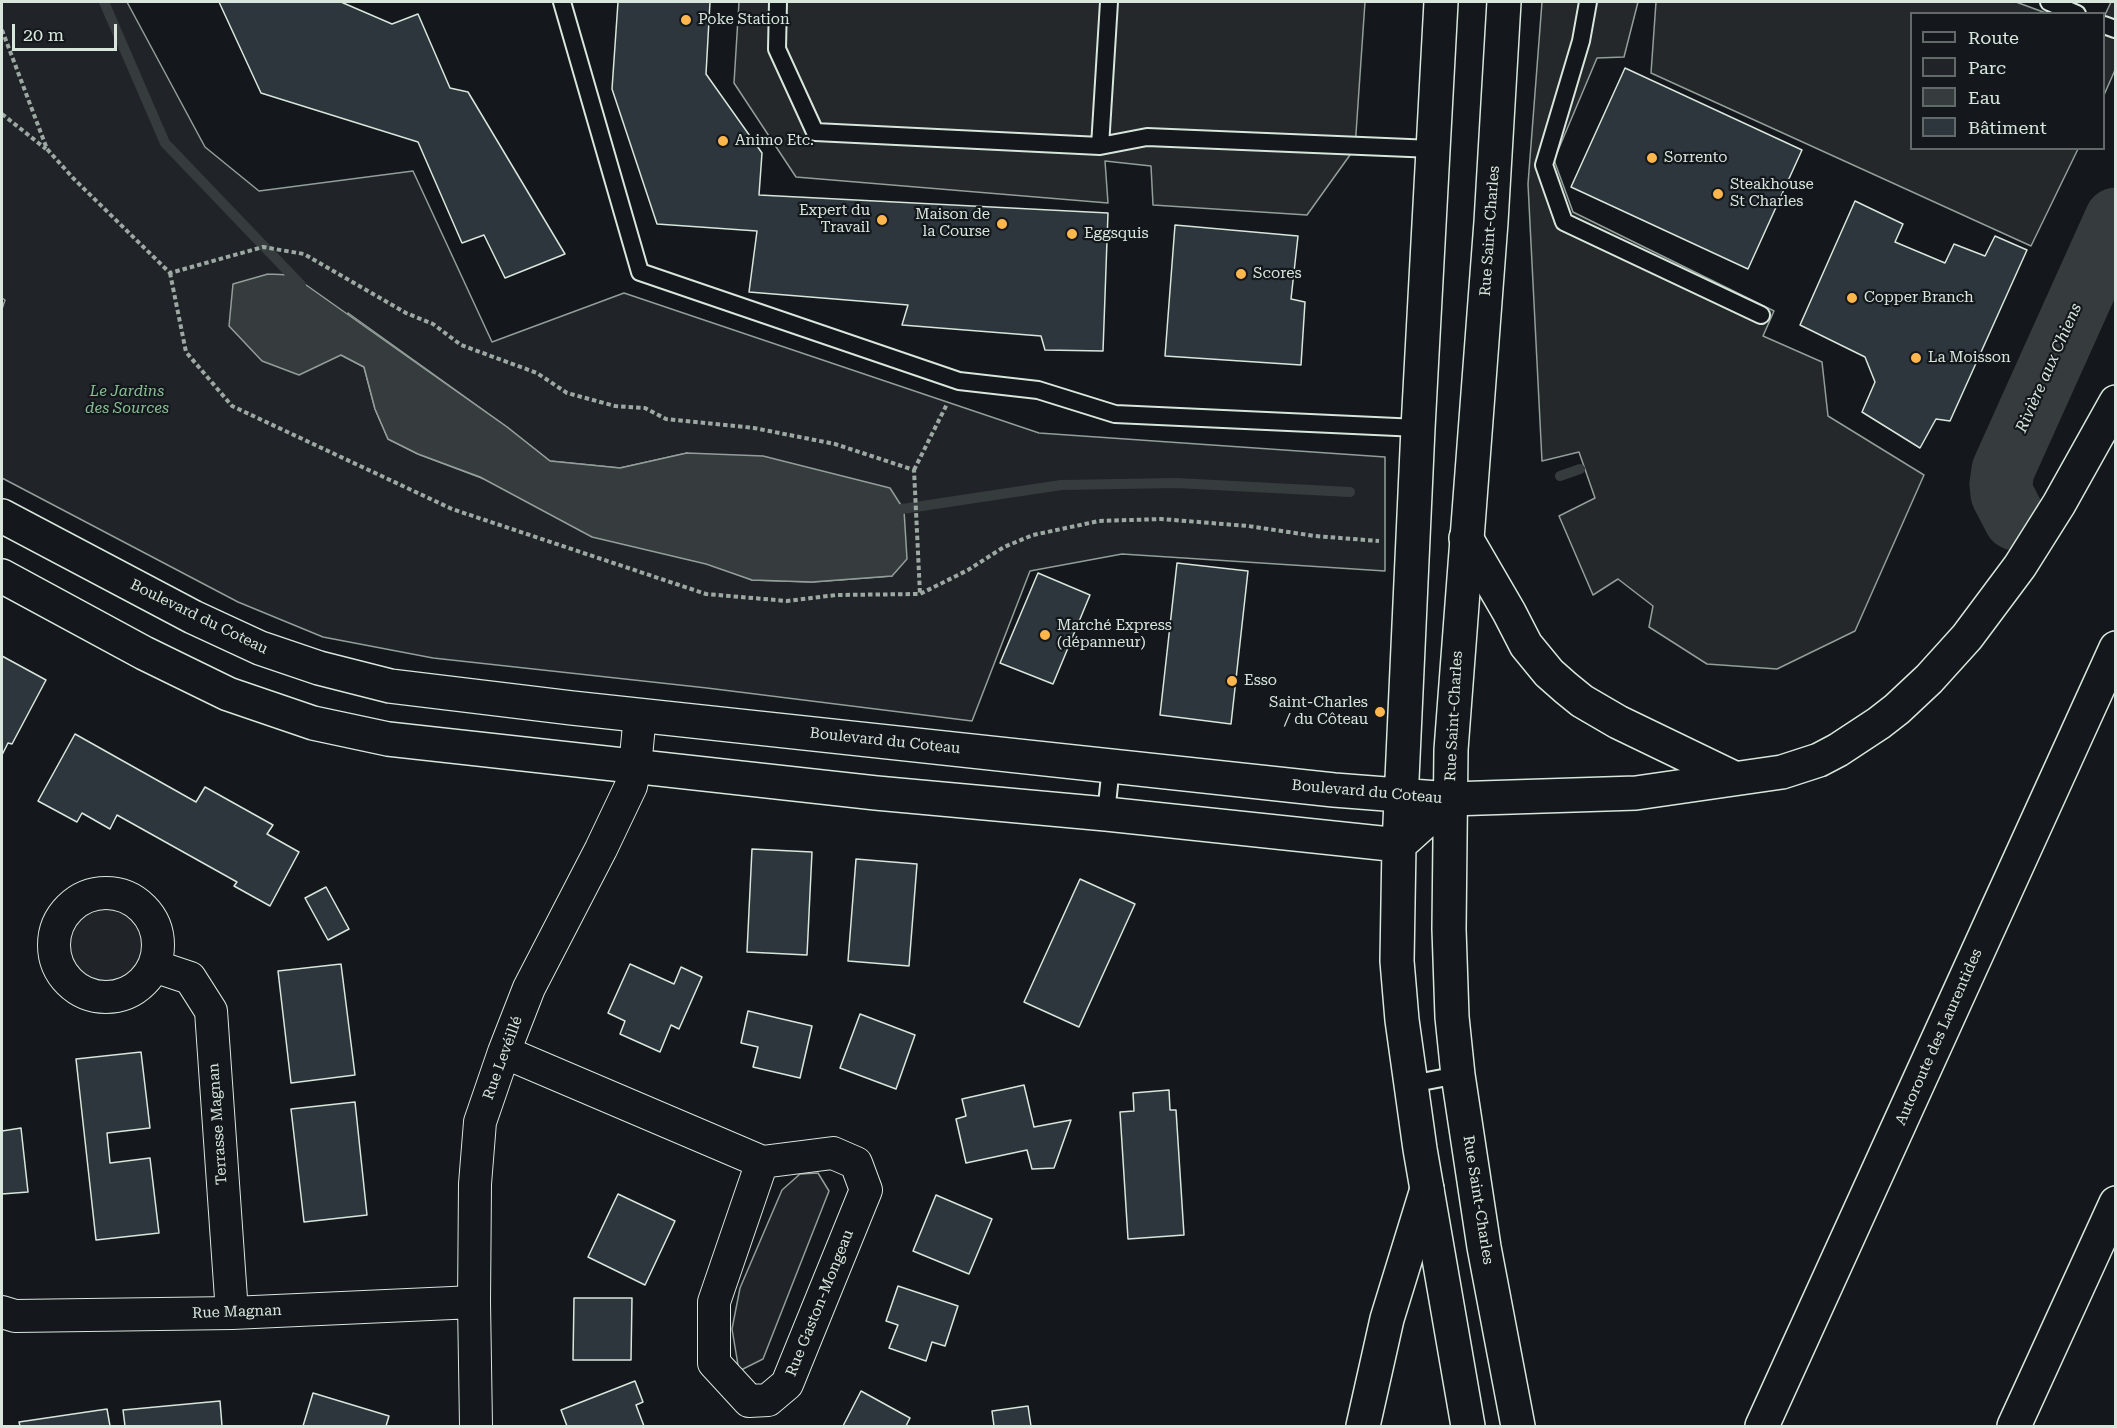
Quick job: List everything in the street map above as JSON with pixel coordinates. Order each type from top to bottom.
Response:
[{"type":"main road","points":[[1441,2],[1401,796],[1397,961],[1401,1011],[1427,1189],[1468,1426]]},
{"type":"main road","name":"Rue Saint-Charles","points":[[1504,2],[1491,222],[1451,750],[1449,969],[1458,1075],[1484,1247],[1518,1426]]},
{"type":"main road","points":[[1450,799],[1636,793],[1782,771],[1829,755],[1879,723],[1929,679],[1966,637],[2020,566],[2059,504],[2115,402]]},
{"type":"main road","name":"Boulevard du Coteau","points":[[2,516],[228,634],[260,648],[319,668],[390,686],[1111,766],[1450,799]]},
{"type":"main road","points":[[1466,538],[1526,645],[1549,673],[1582,701],[1617,722],[1734,777]]},
{"type":"main road","points":[[2,576],[193,678],[255,705],[313,723],[398,741],[887,794],[1106,814],[1399,845]]},
{"type":"main road","name":"Autoroute des Laurentides","points":[[1762,1426],[2115,648]]},
{"type":"main road","name":"Boulevard du Coteau","points":[[1399,845],[1450,799]]},
{"type":"main road","points":[[1363,1426],[1387,1319],[1427,1189]]},
{"type":"main road","points":[[2014,1426],[2115,1203]]},
{"type":"street","name":"Rue Levéillé","points":[[476,1426],[475,1184],[480,1122],[529,988],[627,797],[635,767],[640,715]]},
{"type":"street","name":"Terrasse Magnan","points":[[154,966],[190,978],[211,1011],[232,1313]]},
{"type":"street","points":[[504,1052],[762,1162]]},
{"type":"street","name":"Rue Gaston-Mongeau","points":[[833,1153],[856,1163],[866,1190],[788,1384],[768,1400],[749,1401],[714,1363],[714,1302],[762,1162],[833,1153]]},
{"type":"street","name":"Rue Magnan","points":[[2,1312],[15,1316],[232,1313],[474,1302]]},
{"type":"lane","points":[[562,2],[640,272],[959,381],[1038,390],[1115,414],[1418,428]]},
{"type":"lane","points":[[778,2],[777,50],[815,132],[1100,146],[1147,137],[1433,149]]},
{"type":"lane","points":[[1100,146],[1109,2]]},
{"type":"lane","points":[[1588,2],[1581,41],[1544,165],[1564,222],[1761,315]]},
{"type":"lane","points":[[2049,2],[2072,12]]},
{"type":"lane","points":[[1106,814],[1111,766]]},
{"type":"lane","points":[[1411,1084],[1458,1075]]},
{"type":"path","points":[[2,30],[47,149]]},
{"type":"path","points":[[2,114],[47,149],[74,179],[171,273],[186,352],[232,406],[452,509],[706,594],[787,601],[836,596],[920,594],[968,570],[1004,547],[1033,535],[1099,521],[1161,519],[1389,542]]},
{"type":"path","points":[[171,273],[263,247],[304,254],[406,313],[433,324],[461,345],[537,373],[567,393],[615,406],[645,408],[666,419],[754,428],[835,444],[914,470]]},
{"type":"path","points":[[920,594],[914,470],[959,381]]},
{"type":"green space","name":"Le Jardins des Sources","points":[[2,2],[127,2],[205,147],[259,191],[413,171],[492,342],[624,293],[1039,433],[1385,457],[1385,571],[1122,554],[1030,571],[972,721],[707,688],[433,658],[323,637],[238,602],[2,478],[2,309],[5,300],[2,298]],"holes":[[[348,313],[507,427],[550,461],[620,468],[687,453],[892,576],[812,582],[752,580],[418,454],[388,439],[375,409],[364,367],[341,355]]]},
{"type":"green space","points":[[105,904],[120,907],[133,916],[142,929],[145,944],[142,959],[133,972],[120,981],[105,984],[90,981],[77,972],[68,959],[65,944],[68,929],[77,916],[90,907]]},
{"type":"green space","points":[[818,1173],[829,1191],[763,1359],[739,1371],[732,1329],[740,1288],[782,1190],[800,1174]]},
{"type":"shaded area","points":[[739,2],[1365,2],[1355,148],[1307,215],[1153,205],[1151,166],[1105,161],[1108,203],[796,177],[734,83]]},
{"type":"shaded area","points":[[1542,2],[1638,2],[1624,57],[1597,58],[1554,160],[1573,212],[1774,311],[1763,336],[1822,362],[1828,416],[1924,475],[1855,631],[1777,669],[1707,664],[1649,627],[1653,606],[1618,579],[1593,595],[1559,516],[1595,498],[1579,452],[1542,461],[1528,184]]},
{"type":"shaded area","points":[[1656,2],[2016,2],[2043,12],[1910,12],[1910,150],[2078,150],[2031,246],[1651,73]]},
{"type":"shaded area","points":[[2111,2],[2115,2],[2115,70],[2105,93],[2105,15]]},
{"type":"water","points":[[268,274],[292,275],[507,427],[550,461],[620,468],[687,453],[763,456],[890,488],[904,510],[907,559],[892,576],[812,582],[752,580],[706,564],[592,537],[480,477],[418,454],[388,439],[375,409],[364,367],[341,355],[299,375],[262,361],[229,326],[233,284]]},
{"type":"building","points":[[219,2],[341,2],[392,24],[418,14],[450,88],[468,92],[565,254],[505,278],[484,235],[462,243],[418,142],[261,93]]},
{"type":"building","points":[[618,2],[710,2],[706,74],[762,153],[759,195],[1108,213],[1103,351],[1045,350],[1041,336],[902,325],[908,305],[749,292],[757,231],[657,224],[612,89]]},
{"type":"building","points":[[1625,68],[1802,150],[1748,269],[1571,187]]},
{"type":"building","points":[[1855,201],[1903,224],[1895,242],[1945,263],[1954,244],[1985,256],[1995,236],[2027,250],[1950,421],[1936,419],[1920,448],[1862,412],[1875,382],[1865,357],[1800,325]]},
{"type":"building","points":[[1175,225],[1298,236],[1291,299],[1305,302],[1301,365],[1165,356]]},
{"type":"building","points":[[1177,563],[1248,571],[1231,724],[1160,715]]},
{"type":"building","points":[[1038,573],[1090,595],[1053,684],[1000,663]]},
{"type":"building","points":[[2,656],[46,680],[12,744],[8,743],[2,755]]},
{"type":"building","points":[[75,734],[196,802],[205,787],[273,825],[267,834],[299,852],[270,906],[234,886],[237,882],[117,815],[110,829],[82,813],[77,822],[38,801]]},
{"type":"building","points":[[752,849],[812,852],[807,955],[747,952]]},
{"type":"building","points":[[856,859],[917,864],[909,966],[848,961]]},
{"type":"building","points":[[1080,879],[1135,904],[1079,1027],[1024,1002]]},
{"type":"building","points":[[326,887],[349,929],[328,940],[305,898]]},
{"type":"building","points":[[341,964],[355,1075],[291,1083],[278,971]]},
{"type":"building","points":[[630,964],[674,984],[681,967],[702,977],[679,1029],[671,1025],[660,1052],[620,1034],[625,1021],[608,1013]]},
{"type":"building","points":[[748,1011],[812,1026],[800,1078],[753,1067],[758,1047],[741,1043]]},
{"type":"building","points":[[860,1014],[915,1035],[896,1089],[840,1068]]},
{"type":"building","points":[[141,1052],[150,1128],[107,1133],[110,1163],[150,1158],[159,1233],[96,1240],[76,1059]]},
{"type":"building","points":[[1024,1085],[1034,1127],[1071,1120],[1054,1168],[1032,1169],[1027,1150],[966,1163],[956,1119],[966,1116],[962,1099]]},
{"type":"building","points":[[1169,1090],[1170,1110],[1176,1110],[1184,1235],[1128,1239],[1120,1112],[1134,1111],[1133,1093]]},
{"type":"building","points":[[355,1102],[367,1215],[304,1222],[291,1109]]},
{"type":"building","points":[[21,1128],[28,1192],[2,1194],[2,1131]]},
{"type":"building","points":[[618,1194],[675,1221],[645,1285],[588,1257]]},
{"type":"building","points":[[936,1195],[992,1219],[969,1274],[913,1251]]},
{"type":"building","points":[[898,1286],[958,1306],[945,1346],[932,1342],[926,1361],[889,1348],[898,1325],[886,1321]]},
{"type":"building","points":[[574,1298],[632,1298],[631,1360],[573,1360]]},
{"type":"building","points":[[635,1381],[643,1402],[636,1405],[644,1426],[567,1426],[561,1410]]},
{"type":"building","points":[[861,1391],[910,1418],[906,1426],[843,1426]]},
{"type":"building","points":[[313,1393],[389,1416],[386,1426],[303,1426]]},
{"type":"building","points":[[220,1401],[222,1426],[125,1426],[123,1410]]},
{"type":"building","points":[[1028,1406],[1031,1426],[994,1426],[992,1411]]},
{"type":"building","points":[[107,1409],[110,1426],[20,1426],[19,1422]]},
{"type":"waterway","points":[[104,2],[165,143],[301,285]]},
{"type":"waterway","name":"Rivière aux Chiens","points":[[2015,519],[2002,494],[2003,470],[2116,219]]},
{"type":"waterway","points":[[1560,476],[1580,469]]},
{"type":"waterway","points":[[889,511],[1061,485],[1176,483],[1350,492]]},
{"type":"waterway","points":[[1992,494],[2002,494]]},
{"type":"place","name":"Poke Station","points":[[686,20]]},
{"type":"place","name":"Animo Etc.","points":[[723,141]]},
{"type":"place","name":"Sorrento","points":[[1652,158]]},
{"type":"place","name":"Steakhouse St Charles","points":[[1718,194]]},
{"type":"place","name":"Expert du Travail","points":[[882,220]]},
{"type":"place","name":"Maison de la Course","points":[[1002,224]]},
{"type":"place","name":"Eggsquis","points":[[1072,234]]},
{"type":"place","name":"Scores","points":[[1241,274]]},
{"type":"place","name":"Copper Branch","points":[[1852,298]]},
{"type":"place","name":"La Moisson","points":[[1916,358]]},
{"type":"place","name":"Marché Express (dépanneur)","points":[[1045,635]]},
{"type":"place","name":"Esso","points":[[1232,681]]},
{"type":"place","name":"Saint-Charles / du Côteau","points":[[1380,712]]}]
